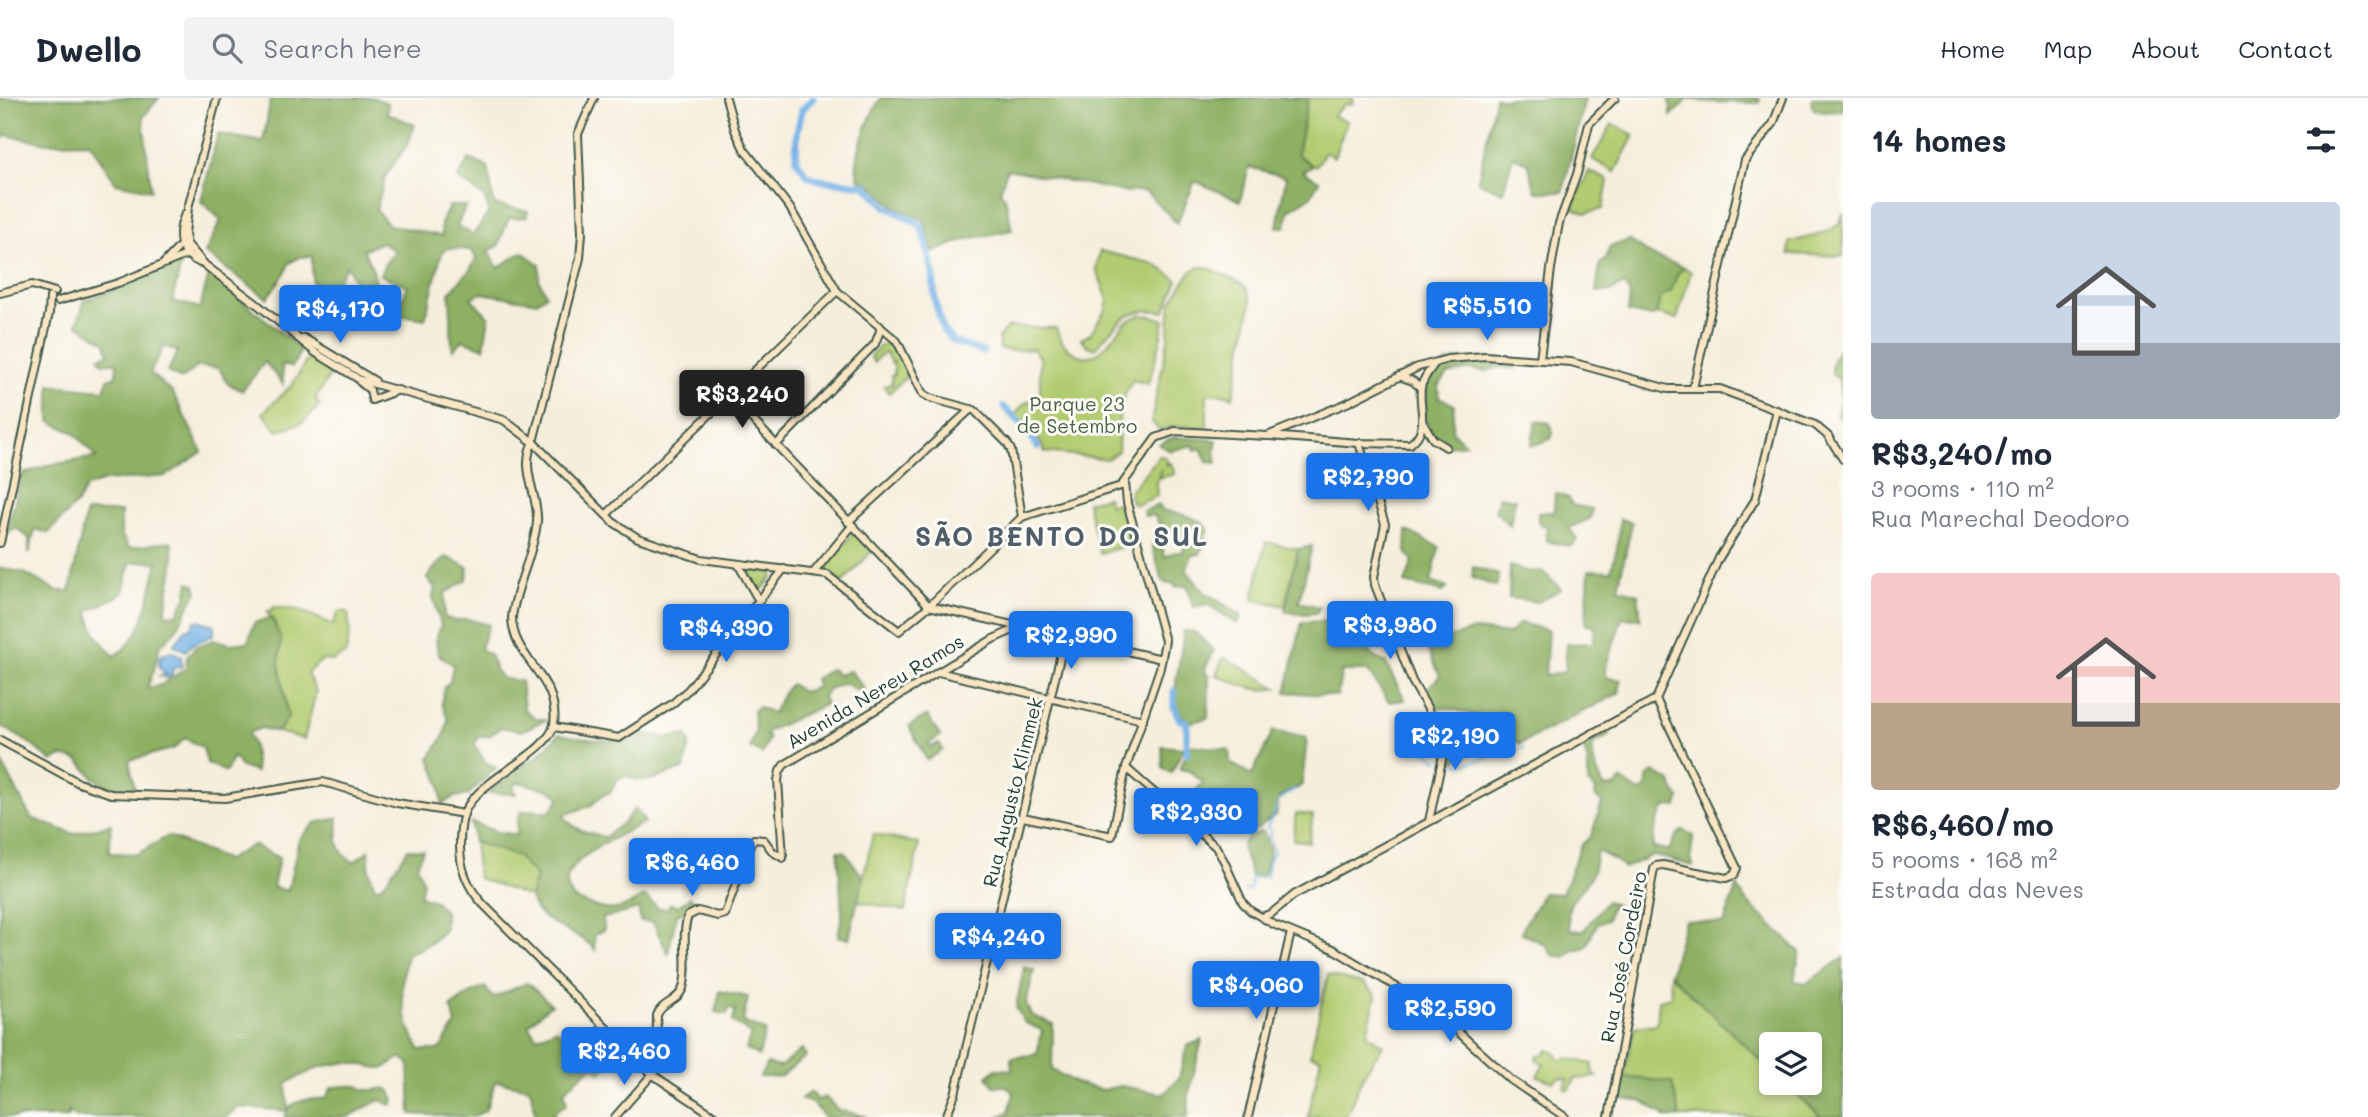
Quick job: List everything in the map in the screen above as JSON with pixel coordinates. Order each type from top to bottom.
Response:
[{"type":"main road","points":[[217,98],[179,236],[183,250],[287,327],[316,353],[370,390],[372,400],[400,389]]},
{"type":"main road","points":[[594,98],[578,134],[581,251],[528,462],[537,523],[512,621],[519,646],[538,670],[549,690],[554,727],[538,747],[480,791],[470,802],[464,814],[461,861],[468,884],[476,896],[653,1075],[716,1117]]},
{"type":"main road","points":[[726,98],[735,130],[744,149],[790,208],[837,291],[901,346],[923,394],[971,408],[1005,441],[1011,450],[1022,517]]},
{"type":"main road","points":[[1540,359],[1557,234],[1577,174],[1589,124],[1615,98]]},
{"type":"main road","points":[[1693,388],[1745,160],[1773,124],[1783,98]]},
{"type":"main road","points":[[55,298],[118,283],[163,264],[183,250],[188,208]]},
{"type":"main road","points":[[0,293],[28,286],[43,287],[55,298]]},
{"type":"main road","points":[[606,515],[837,291]]},
{"type":"main road","points":[[0,543],[42,344],[55,298]]},
{"type":"main road","points":[[776,445],[874,344],[880,326]]},
{"type":"main road","points":[[287,327],[363,375],[384,385]]},
{"type":"main road","points":[[1267,436],[1347,403],[1398,376],[1436,361],[1485,356],[1578,364],[1661,388],[1720,389],[1820,428],[1843,460]]},
{"type":"main road","points":[[348,374],[499,418],[533,442],[618,526],[638,538],[696,558],[814,572],[831,577],[899,631],[1022,517],[1109,490],[1125,482],[1156,438],[1165,433],[1180,431],[1359,443],[1412,443],[1421,432],[1423,420],[1421,388],[1436,361]]},
{"type":"main road","points":[[1398,376],[1413,381],[1421,388]]},
{"type":"main road","points":[[729,395],[929,606],[1162,659]]},
{"type":"main road","points":[[814,572],[850,524],[971,408]]},
{"type":"main road","points":[[1262,917],[1272,913],[1294,895],[1656,699],[1716,566],[1755,500],[1777,410]]},
{"type":"main road","points":[[1423,420],[1433,439],[1446,447]]},
{"type":"main road","points":[[1283,428],[1281,433],[1284,437]]},
{"type":"main road","points":[[1359,443],[1385,524],[1374,577],[1375,585],[1412,681],[1429,709],[1435,729],[1443,739],[1445,750],[1429,821]]},
{"type":"main road","points":[[1023,817],[1112,836],[1126,768],[1162,659],[1164,633],[1127,503],[1125,482]]},
{"type":"main road","points":[[1109,490],[1127,503]]},
{"type":"main road","points":[[738,564],[759,601]]},
{"type":"main road","points":[[554,727],[619,738],[672,704],[688,690],[784,569]]},
{"type":"main road","name":"Avenida Nereu Ramos","points":[[993,639],[997,633],[997,621]]},
{"type":"main road","name":"Avenida Nereu Ramos","points":[[653,1075],[657,1065],[657,1012],[678,997],[684,980],[688,916],[698,911],[718,916],[725,914],[754,839],[764,840],[773,852],[783,858],[779,774],[784,765],[993,639],[1020,626]]},
{"type":"main road","name":"Rua Augusto Klimmek","points":[[946,1117],[955,1094],[1065,637]]},
{"type":"main road","points":[[938,672],[1143,720]]},
{"type":"main road","name":"Rua José Cordeiro","points":[[1609,1117],[1654,869],[1663,865],[1726,878],[1732,877],[1737,871],[1656,699]]},
{"type":"main road","points":[[0,740],[79,783],[111,794],[225,798],[323,782],[397,803],[464,814]]},
{"type":"main road","points":[[1126,768],[1216,847],[1243,903],[1251,912],[1345,956],[1433,1009],[1511,1080],[1565,1117]]},
{"type":"main road","points":[[1248,1117],[1291,932]]},
{"type":"main road","points":[[615,1117],[653,1075]]},
{"type":"green space","points":[[0,98],[159,98],[143,117],[151,190],[116,183],[89,142],[48,143],[4,135],[0,146]]},
{"type":"green space","points":[[271,98],[374,98],[388,103],[387,113],[415,125],[408,143],[385,177],[376,210],[389,225],[442,236],[441,224],[449,206],[466,206],[457,225],[473,235],[489,212],[485,198],[458,178],[469,159],[488,167],[494,205],[528,211],[526,217],[509,218],[498,246],[488,251],[498,268],[522,252],[540,265],[539,280],[546,295],[537,302],[481,293],[471,298],[489,317],[484,348],[463,340],[453,350],[449,293],[470,270],[476,259],[472,250],[447,248],[442,252],[425,319],[377,312],[378,301],[401,303],[408,286],[380,275],[395,251],[382,242],[363,250],[375,278],[373,309],[366,306],[347,265],[331,291],[312,283],[312,256],[300,257],[289,263],[267,298],[205,253],[221,220],[201,201],[218,134],[263,142]]},
{"type":"green space","points":[[881,98],[1308,98],[1297,154],[1313,166],[1303,171],[1319,181],[1311,196],[1289,210],[1285,227],[1277,227],[1286,177],[1249,167],[1240,201],[1195,181],[1177,223],[1145,191],[1126,192],[1007,169],[1000,192],[1005,197],[1012,230],[967,239],[933,252],[924,220],[895,207],[869,183],[859,179],[859,150]]},
{"type":"green space","points":[[1308,98],[1353,98],[1352,104],[1344,105],[1333,116],[1347,121],[1334,157],[1325,152],[1317,165],[1313,166],[1297,154]]},
{"type":"green space","points":[[1495,98],[1585,98],[1563,192],[1536,192],[1528,163],[1513,157],[1503,192],[1478,182]]},
{"type":"green space","points":[[1670,98],[1689,98],[1671,116]]},
{"type":"green space","points":[[1689,98],[1760,98],[1759,103],[1705,102]]},
{"type":"green space","points":[[1812,98],[1843,98],[1843,111],[1815,110],[1811,104]]},
{"type":"green space","points":[[1612,124],[1634,135],[1615,172],[1592,159]]},
{"type":"green space","points":[[1589,171],[1608,180],[1603,209],[1586,213],[1572,208]]},
{"type":"green space","points":[[1843,213],[1843,256],[1789,254],[1790,242],[1822,234],[1840,224]]},
{"type":"green space","points":[[1629,240],[1652,256],[1684,267],[1677,274],[1671,291],[1660,298],[1656,314],[1652,317],[1628,312],[1630,294],[1624,284],[1610,292],[1596,292],[1600,264],[1606,259],[1610,247]]},
{"type":"green space","name":"Parque 23 de Setembro","points":[[1100,251],[1154,264],[1178,280],[1164,312],[1141,311],[1124,318],[1095,348],[1088,346],[1081,339],[1090,334],[1106,309],[1108,300],[1096,269]]},
{"type":"green space","points":[[182,261],[172,301],[200,308],[209,274],[298,346],[300,352],[292,367],[282,365],[283,384],[265,362],[242,391],[227,383],[219,368],[198,366],[182,379],[167,372],[178,352],[164,346],[150,373],[173,393],[202,452],[166,476],[104,481],[86,487],[77,503],[48,533],[35,529],[29,554],[29,538],[16,528],[6,535],[22,474],[50,465],[97,457],[74,433],[50,421],[50,385],[104,390],[108,379],[116,376],[117,363],[103,363],[99,357],[109,354],[106,343],[77,324],[85,300],[131,284]]},
{"type":"green space","points":[[1199,267],[1207,267],[1242,284],[1247,289],[1251,302],[1233,397],[1207,394],[1207,428],[1176,426],[1159,430],[1152,422],[1152,417],[1168,340],[1171,303],[1190,272]]},
{"type":"green space","points":[[1684,267],[1691,272],[1677,319],[1656,314],[1660,298],[1671,291],[1677,274]]},
{"type":"green space","name":"Parque 23 de Setembro","points":[[1140,315],[1164,320],[1148,384],[1133,380],[1123,399],[1118,451],[1107,459],[1045,452],[1037,436],[1015,415],[1023,405],[1040,394],[1040,357],[1033,349],[1000,349],[998,337],[1008,327],[1056,328],[1069,349],[1076,354],[1091,356],[1104,348],[1127,322]]},
{"type":"green space","points":[[887,343],[895,347],[908,375],[889,393],[884,386],[892,384],[894,362],[891,363],[886,353],[879,356],[874,363],[870,356]]},
{"type":"green space","points":[[1843,344],[1843,420],[1837,415],[1841,398],[1839,379],[1832,375],[1832,370],[1835,354]]},
{"type":"green space","points":[[311,353],[334,369],[315,399],[320,405],[303,422],[278,431],[263,413],[292,385]]},
{"type":"green space","points":[[1455,360],[1514,361],[1515,369],[1470,369],[1448,374],[1438,386],[1439,397],[1454,405],[1452,431],[1465,444],[1448,445],[1438,439],[1430,430],[1424,404],[1430,378],[1438,368]]},
{"type":"green space","points":[[1536,421],[1550,423],[1553,433],[1551,439],[1531,446]]},
{"type":"green space","points":[[1173,437],[1217,440],[1217,463],[1207,462],[1201,448],[1195,450],[1193,445],[1170,451],[1159,444]]},
{"type":"green space","points":[[1159,456],[1165,457],[1168,463],[1165,465],[1171,463],[1175,474],[1159,478],[1161,469],[1156,483],[1157,496],[1137,505],[1133,504],[1129,494],[1131,490]]},
{"type":"green space","points":[[1555,493],[1569,498],[1572,505],[1592,509],[1591,518],[1569,528],[1577,539],[1571,546],[1550,542],[1546,539],[1548,527],[1538,523],[1538,513],[1554,512]]},
{"type":"green space","points":[[1499,496],[1515,499],[1510,526],[1495,511]]},
{"type":"green space","points":[[1107,497],[1110,505],[1122,502],[1134,544],[1100,553],[1087,502]]},
{"type":"green space","points":[[1159,505],[1162,510],[1195,519],[1209,530],[1200,554],[1192,555],[1186,570],[1203,591],[1241,615],[1238,624],[1207,604],[1193,607],[1187,585],[1175,587],[1174,583],[1167,584],[1162,580],[1152,545],[1155,540],[1161,543],[1165,557],[1175,552],[1183,552],[1186,536],[1167,530],[1154,515],[1145,516],[1143,511]]},
{"type":"green space","points":[[86,512],[121,512],[121,535],[129,548],[171,541],[173,568],[166,615],[177,614],[186,598],[189,582],[195,584],[197,592],[178,627],[160,645],[147,688],[161,685],[186,668],[187,656],[197,646],[214,640],[231,644],[248,642],[254,623],[272,617],[281,640],[279,663],[288,717],[278,732],[261,728],[248,733],[253,745],[256,772],[241,767],[233,756],[226,772],[207,763],[203,748],[185,738],[173,749],[129,760],[135,790],[111,789],[93,777],[78,760],[61,756],[52,762],[31,744],[0,725],[0,568],[24,573],[57,591],[70,591]],"holes":[[[131,562],[158,562],[140,627],[125,648],[114,656],[97,635],[88,611],[122,594]]]},
{"type":"green space","points":[[1620,519],[1632,523],[1618,588],[1638,594],[1641,619],[1622,618],[1608,658],[1605,672],[1608,678],[1621,680],[1619,693],[1520,744],[1470,714],[1435,707],[1424,692],[1440,676],[1426,645],[1474,630],[1509,634],[1520,623],[1548,630],[1545,675],[1565,672],[1566,644],[1593,643],[1595,626],[1586,624],[1589,570],[1611,571]]},
{"type":"green space","points":[[1407,531],[1439,547],[1431,582],[1447,588],[1443,592],[1405,583],[1413,561],[1406,552]]},
{"type":"green space","points":[[852,534],[872,551],[842,583],[826,569]]},
{"type":"green space","points":[[1266,542],[1298,549],[1285,606],[1253,599]]},
{"type":"green space","points":[[1312,546],[1299,602],[1320,607],[1316,613],[1298,614],[1285,611],[1298,549]]},
{"type":"green space","points":[[446,557],[468,567],[467,580],[445,593],[444,617],[489,625],[481,650],[490,655],[496,671],[503,679],[521,681],[524,709],[535,718],[546,720],[521,731],[501,727],[491,735],[478,737],[475,745],[484,761],[496,768],[468,795],[454,797],[442,804],[440,785],[430,758],[445,734],[448,720],[442,704],[444,688],[450,682],[453,665],[438,654],[436,638],[441,625],[433,597],[435,588],[427,578]]},
{"type":"green space","points":[[1510,566],[1543,572],[1561,589],[1538,602],[1509,598]]},
{"type":"green space","points":[[1473,567],[1499,575],[1496,586],[1472,578]]},
{"type":"green space","points":[[745,568],[772,571],[773,577],[758,594]]},
{"type":"green space","points":[[275,607],[299,610],[333,625],[339,611],[348,612],[350,631],[346,653],[333,661],[322,660],[307,673],[316,692],[304,739],[278,732],[288,717],[279,666],[276,625],[267,612]]},
{"type":"green space","points":[[1328,621],[1358,633],[1372,656],[1385,662],[1405,700],[1389,702],[1368,671],[1342,671],[1337,696],[1286,692],[1302,622]]},
{"type":"green space","points":[[1183,631],[1195,632],[1214,651],[1205,668],[1209,676],[1208,718],[1191,722],[1177,709],[1176,699]]},
{"type":"green space","points":[[1224,657],[1277,688],[1253,688],[1216,675]]},
{"type":"green space","points":[[831,669],[838,675],[850,671],[864,688],[860,692],[845,683],[828,689],[823,696],[826,704],[768,731],[766,735],[769,738],[762,754],[750,747],[756,731],[753,711],[758,707],[773,713],[791,684],[802,692],[818,687],[815,679]]},
{"type":"green space","points":[[927,715],[940,736],[928,744],[931,747],[939,743],[943,750],[927,760],[909,726]]},
{"type":"green space","points":[[1273,731],[1307,738],[1302,785],[1279,798],[1276,815],[1254,830],[1230,825],[1229,820],[1223,820],[1224,818],[1195,792],[1203,782],[1189,771],[1180,769],[1190,745],[1229,750],[1230,763],[1252,775]]},
{"type":"green space","points":[[1606,731],[1610,735],[1593,744],[1592,750],[1604,787],[1614,787],[1622,780],[1639,792],[1647,787],[1647,777],[1653,772],[1671,782],[1680,798],[1677,807],[1666,806],[1663,811],[1656,826],[1653,848],[1669,850],[1683,830],[1693,836],[1693,866],[1653,855],[1624,868],[1617,861],[1597,851],[1592,874],[1571,903],[1568,918],[1570,930],[1583,931],[1607,901],[1616,905],[1610,908],[1607,920],[1597,924],[1586,947],[1572,951],[1566,957],[1552,955],[1546,945],[1522,933],[1542,893],[1562,894],[1581,845],[1591,836],[1602,803],[1595,796],[1596,790],[1588,783],[1587,760],[1582,747],[1585,742]]},
{"type":"green space","points":[[639,732],[667,738],[686,735],[690,743],[684,769],[650,780],[627,776],[617,779],[611,792],[601,796],[592,805],[564,815],[576,827],[605,837],[624,822],[635,808],[645,822],[585,856],[568,875],[567,886],[574,899],[610,910],[625,907],[644,896],[658,908],[667,909],[670,904],[678,906],[690,897],[695,902],[677,914],[668,954],[653,922],[640,921],[639,909],[603,918],[604,930],[594,936],[595,950],[540,915],[531,899],[536,877],[517,856],[474,842],[471,822],[497,832],[517,835],[521,812],[534,810],[549,813],[560,797],[550,790],[518,782],[513,787],[516,794],[487,793],[519,767],[537,757],[559,734],[610,741],[630,737]]},
{"type":"green space","points":[[1447,735],[1480,738],[1456,761],[1446,762]]},
{"type":"green space","points":[[1162,746],[1184,748],[1171,773],[1163,768]]},
{"type":"green space","points":[[0,759],[31,818],[74,834],[111,824],[109,853],[137,854],[168,836],[227,860],[253,845],[279,858],[273,887],[288,891],[299,839],[315,823],[338,818],[340,849],[354,862],[369,850],[369,870],[375,888],[383,885],[408,849],[423,850],[417,866],[423,882],[420,896],[435,901],[445,912],[445,929],[431,943],[407,955],[404,967],[403,1004],[409,1028],[420,1050],[439,1050],[456,1024],[451,1007],[469,994],[485,987],[493,998],[527,983],[551,1004],[528,1025],[537,1037],[555,1029],[570,1038],[574,1035],[588,1042],[572,1058],[585,1065],[602,1049],[615,1060],[601,1072],[592,1066],[564,1091],[567,1104],[554,1112],[555,1117],[536,1117],[530,1088],[496,1081],[485,1111],[472,1117],[411,1114],[409,1063],[401,1057],[383,1069],[348,1062],[319,1067],[286,1083],[288,1110],[301,1101],[326,1098],[332,1087],[358,1086],[365,1090],[384,1088],[390,1091],[394,1101],[392,1105],[379,1100],[348,1117],[285,1117],[287,1111],[238,1107],[226,1117],[75,1117],[68,1111],[68,1117],[0,1117]]},
{"type":"green space","points":[[1296,813],[1313,815],[1309,842],[1293,840]]},
{"type":"green space","points":[[1263,831],[1270,850],[1264,874],[1251,876],[1242,844],[1250,835]]},
{"type":"green space","points":[[873,834],[919,844],[905,911],[858,901]]},
{"type":"green space","points":[[474,842],[517,855],[536,877],[530,897],[478,878]]},
{"type":"green space","points":[[838,851],[844,851],[863,877],[849,939],[838,936],[842,914]]},
{"type":"green space","points":[[1737,885],[1745,900],[1800,952],[1794,981],[1807,983],[1843,958],[1843,1117],[1821,1117],[1798,1095],[1822,1095],[1822,1032],[1759,1032],[1759,1059],[1670,974],[1685,920],[1724,924]]},
{"type":"green space","points":[[1024,967],[1034,970],[1026,1004],[1031,1015],[1053,1024],[1052,1070],[1076,1083],[1102,1090],[1121,1086],[1164,1094],[1179,1078],[1187,1046],[1202,1040],[1189,1093],[1188,1117],[998,1117],[1009,1112],[1014,1093],[1006,1086],[994,1086],[987,1077],[996,1069],[1012,1070],[1011,1058],[1037,1054],[1042,1030],[1025,1023],[1016,1008]]},
{"type":"green space","points":[[1670,974],[1759,1059],[1759,1095],[1798,1095],[1821,1117],[1680,1117],[1672,1083],[1624,1077],[1634,1027],[1657,1024],[1659,1000],[1671,997]]},
{"type":"green space","points":[[1328,975],[1363,983],[1376,995],[1367,1034],[1383,1045],[1364,1074],[1346,1117],[1308,1117],[1321,1058],[1310,1055]]},
{"type":"green space","points":[[720,991],[748,997],[743,1022],[765,1031],[759,1056],[746,1049],[751,1034],[733,1022],[735,1010],[728,1008],[727,1014],[715,1012]]},
{"type":"green space","points":[[802,1049],[806,1056],[780,1077],[760,1077],[767,1064],[780,1067]]},
{"type":"green space","points":[[1547,1050],[1554,1051],[1561,1061],[1566,1058],[1593,1064],[1592,1073],[1597,1077],[1575,1079],[1569,1090],[1564,1088],[1568,1079],[1561,1077],[1553,1082],[1537,1076],[1544,1064],[1536,1059],[1536,1056],[1545,1054]]},
{"type":"green space","points":[[1624,1077],[1672,1082],[1680,1117],[1664,1117],[1644,1102],[1621,1099]]},
{"type":"green space","points":[[810,1092],[818,1100],[825,1097],[840,1112],[867,1117],[824,1117],[814,1104],[801,1099]]},
{"type":"water","points":[[195,621],[214,625],[214,634],[186,651],[174,645],[186,629],[190,629]]},
{"type":"water","points":[[170,651],[181,656],[182,666],[173,667],[172,675],[167,678],[160,676],[167,674],[159,668],[160,656]]},
{"type":"waterway","points":[[813,98],[802,110],[797,133],[796,160],[808,176],[819,180],[865,185],[887,207],[921,225],[933,272],[935,301],[943,330],[954,342],[983,352]]},
{"type":"waterway","points":[[1004,407],[1028,431],[1037,447]]},
{"type":"waterway","points":[[1174,691],[1174,707],[1180,720],[1187,722],[1187,753]]},
{"type":"waterway","points":[[1399,745],[1424,750],[1438,760]]},
{"type":"waterway","points":[[1445,764],[1469,763],[1490,754],[1499,755],[1524,748]]},
{"type":"waterway","points":[[1244,890],[1250,890],[1251,878],[1268,877],[1268,864],[1274,852],[1269,836],[1271,833],[1267,827],[1277,802],[1298,789]]},
{"type":"district","name":"SÃO BENTO DO SUL","points":[[1062,536]]}]
